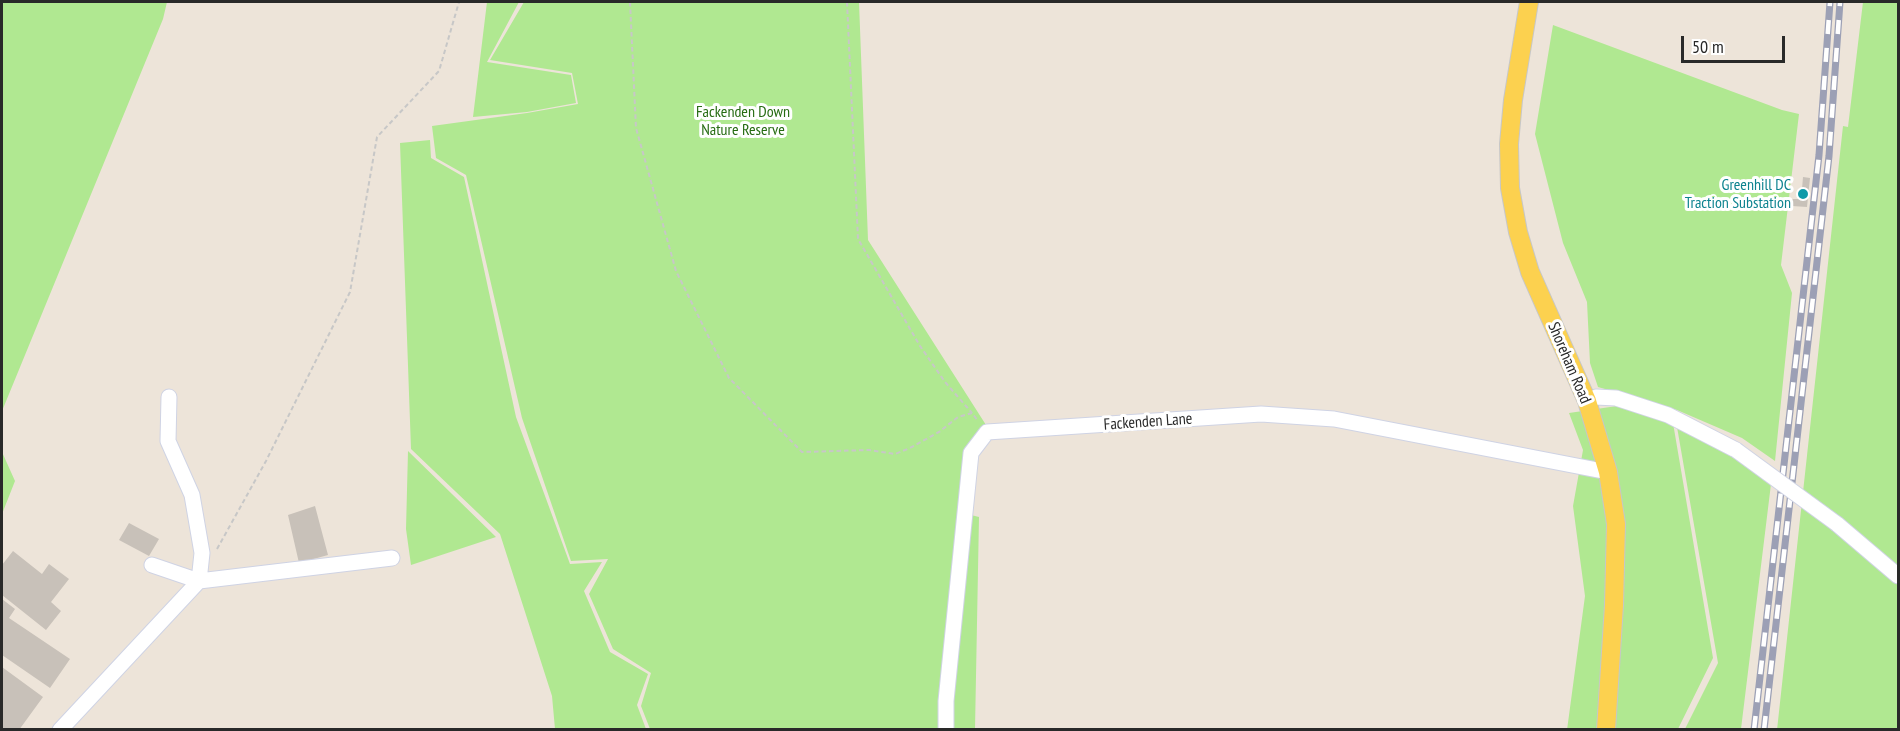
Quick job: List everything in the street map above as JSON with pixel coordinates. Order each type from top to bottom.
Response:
[{"type":"main road","name":"Shoreham Road","points":[[1529,2],[1513,100],[1509,144],[1510,188],[1518,232],[1530,272],[1587,401],[1608,472],[1616,524],[1614,605],[1606,729]]},
{"type":"street","points":[[60,729],[199,581],[202,554],[192,495],[168,441],[169,397]]},
{"type":"street","points":[[1587,401],[1596,398],[1616,398],[1668,415],[1736,450],[1837,524],[1899,576]]},
{"type":"street","name":"Fackenden Lane","points":[[987,432],[1261,414],[1324,418],[1608,472]]},
{"type":"street","points":[[946,729],[946,701],[971,453],[987,432]]},
{"type":"street","points":[[152,565],[199,581],[392,558]]},
{"type":"path","points":[[216,551],[266,461],[350,292],[378,137],[439,71],[459,2]]},
{"type":"path","points":[[630,2],[636,128],[676,271],[729,378],[802,453],[870,450],[895,454],[939,432],[958,417],[972,413]]},
{"type":"path","points":[[847,2],[858,239],[920,346],[945,382],[987,432]]},
{"type":"green space","points":[[2,2],[167,2],[163,19],[2,411]]},
{"type":"green space","points":[[487,2],[519,2],[487,62],[571,75],[576,103],[527,112],[473,117]]},
{"type":"green space","name":"Fackenden Down Nature Reserve","points":[[524,2],[859,2],[868,240],[986,425],[963,513],[979,517],[975,729],[650,729],[641,706],[651,673],[613,649],[589,594],[608,559],[571,561],[522,418],[466,175],[436,158],[432,126],[578,104],[572,73],[490,60]]},
{"type":"green space","points":[[1863,2],[1898,2],[1898,729],[1777,730],[1843,126],[1848,127]]},
{"type":"green space","points":[[1553,25],[1782,110],[1799,114],[1781,265],[1792,293],[1775,461],[1742,438],[1677,410],[1598,387],[1590,363],[1587,302],[1563,243],[1535,134]]},
{"type":"green space","points":[[430,140],[431,158],[464,177],[516,417],[570,564],[602,562],[584,591],[610,652],[648,674],[637,705],[646,729],[555,729],[552,696],[500,534],[411,449],[400,143]]},
{"type":"green space","points":[[1617,406],[1673,423],[1713,658],[1678,729],[1567,730],[1585,596],[1573,506],[1583,450],[1569,413]]},
{"type":"green space","points":[[1677,427],[1733,457],[1771,484],[1741,729],[1685,729],[1718,663]]},
{"type":"green space","points":[[408,451],[496,537],[411,565],[406,529]]},
{"type":"green space","points":[[2,452],[15,481],[2,514]]},
{"type":"building","name":"Greenhill DC Traction Substation","points":[[1803,177],[1810,178],[1807,207],[1792,206],[1792,199],[1798,199],[1799,188],[1802,189]]},
{"type":"building","points":[[315,506],[328,555],[299,563],[288,515]]},
{"type":"building","points":[[129,523],[159,539],[149,556],[119,540]]},
{"type":"building","points":[[13,551],[42,574],[49,564],[69,579],[51,602],[61,611],[46,630],[2,595],[2,565]]},
{"type":"building","points":[[2,599],[15,609],[9,618],[70,659],[50,688],[2,655]]},
{"type":"building","points":[[2,667],[43,697],[19,730],[2,730]]},
{"type":"railway","points":[[1754,730],[1819,155],[1830,2]]},
{"type":"railway","points":[[1764,730],[1829,156],[1840,2]]},
{"type":"place","name":"Greenhill DC Traction Substation","points":[[1803,194]]}]
